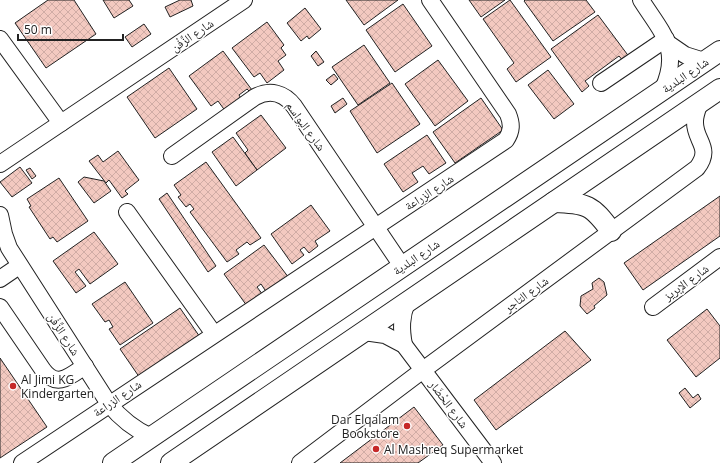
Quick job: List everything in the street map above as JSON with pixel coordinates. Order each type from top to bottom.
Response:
[{"type":"main road","name":"شارع البلدية","points":[[113,463],[712,56]]},
{"type":"main road","points":[[171,463],[720,88]]},
{"type":"main road","points":[[554,202],[574,202],[583,204],[593,209],[601,216],[611,231]]},
{"type":"street","name":"شارع الزَّفْن","points":[[0,164],[244,0]]},
{"type":"street","name":"شارع الزراعة","points":[[22,463],[506,140],[510,134],[511,128],[508,114],[430,0]]},
{"type":"street","points":[[641,0],[667,41],[685,55],[712,56]]},
{"type":"street","points":[[0,39],[60,123]]},
{"type":"street","points":[[601,83],[667,41]]},
{"type":"street","points":[[663,89],[671,62],[667,41]]},
{"type":"street","name":"شارع البواسم","points":[[172,156],[255,97],[269,92],[283,96],[294,106],[402,266]]},
{"type":"street","name":"شارع التاجر","points":[[300,463],[423,370],[697,168],[702,161],[704,153],[696,131],[695,120],[700,102]]},
{"type":"street","points":[[127,212],[214,334]]},
{"type":"street","name":"شارع الزَّفْن","points":[[0,215],[3,245],[19,266],[109,404],[126,422],[137,430],[151,437]]},
{"type":"street","name":"شارع الإبريز","points":[[652,306],[720,257]]},
{"type":"street","points":[[0,279],[19,266]]},
{"type":"street","points":[[404,345],[402,336],[402,319],[407,302]]},
{"type":"street","points":[[0,307],[43,370],[52,379],[61,380],[67,378],[85,366]]},
{"type":"street","name":"شارع الحْضَار","points":[[364,332],[385,335],[404,345],[493,463]]},
{"type":"building","points":[[48,0],[74,0],[96,34],[46,68],[15,23]]},
{"type":"building","points":[[103,0],[129,0],[133,6],[114,18]]},
{"type":"building","points":[[180,0],[191,0],[193,6],[170,17],[165,7]]},
{"type":"building","points":[[346,0],[398,0],[364,25]]},
{"type":"building","points":[[469,0],[505,0],[481,17]]},
{"type":"building","points":[[510,0],[551,57],[516,82],[507,69],[514,63],[483,19]]},
{"type":"building","points":[[586,0],[595,12],[553,41],[524,1]]},
{"type":"building","points":[[403,4],[432,46],[395,72],[366,30]]},
{"type":"building","points":[[305,8],[321,29],[309,39],[307,36],[301,41],[287,23]]},
{"type":"building","points":[[598,15],[630,58],[624,62],[619,56],[585,81],[589,86],[582,92],[551,49]]},
{"type":"building","points":[[267,22],[284,45],[281,48],[286,55],[278,61],[284,70],[267,83],[260,73],[254,77],[232,48]]},
{"type":"building","points":[[144,24],[151,34],[132,47],[125,37]]},
{"type":"building","points":[[364,45],[390,83],[358,105],[332,67]]},
{"type":"building","points":[[223,51],[252,90],[250,92],[247,89],[239,95],[242,100],[226,112],[218,101],[211,106],[189,76]]},
{"type":"building","points":[[316,51],[324,62],[318,66],[311,56]]},
{"type":"building","points":[[438,60],[468,101],[435,126],[405,84]]},
{"type":"building","points":[[169,68],[197,109],[155,138],[127,97]]},
{"type":"building","points":[[548,70],[574,104],[554,119],[528,85]]},
{"type":"building","points":[[334,74],[338,79],[331,85],[326,80]]},
{"type":"building","points":[[392,83],[420,124],[377,153],[350,111]]},
{"type":"building","points":[[343,98],[347,104],[335,113],[331,106]]},
{"type":"building","points":[[481,98],[503,130],[455,163],[433,132]]},
{"type":"building","points":[[261,115],[286,148],[257,170],[245,153],[248,150],[236,133]]},
{"type":"building","points":[[427,135],[446,163],[429,174],[423,166],[412,173],[418,182],[403,192],[384,164]]},
{"type":"building","points":[[233,137],[257,170],[236,186],[212,152]]},
{"type":"building","points":[[118,151],[139,180],[125,191],[128,194],[122,198],[109,180],[106,183],[89,161],[98,155],[103,162]]},
{"type":"building","points":[[206,162],[261,238],[250,245],[247,242],[236,250],[239,254],[227,262],[190,212],[194,209],[190,204],[186,207],[178,197],[181,195],[174,185]]},
{"type":"building","points":[[20,167],[32,183],[12,197],[0,182]]},
{"type":"building","points":[[30,168],[36,176],[32,179],[26,170]]},
{"type":"building","points":[[84,177],[104,181],[111,191],[94,203],[78,182]]},
{"type":"building","points":[[59,178],[88,221],[57,242],[53,237],[50,239],[29,207],[31,206],[27,199]]},
{"type":"building","points":[[167,193],[216,266],[208,272],[159,199]]},
{"type":"building","points":[[720,196],[720,236],[643,290],[624,263]]},
{"type":"building","points":[[311,205],[330,231],[315,241],[318,246],[309,253],[304,247],[300,250],[304,255],[292,264],[271,234]]},
{"type":"building","points":[[94,232],[118,264],[90,284],[79,269],[75,272],[86,286],[76,293],[53,261]]},
{"type":"building","points":[[264,245],[289,278],[267,293],[261,284],[257,287],[263,295],[247,306],[224,274]]},
{"type":"building","points":[[599,278],[604,282],[607,295],[587,314],[580,306],[581,296],[593,289],[592,283]]},
{"type":"building","points":[[125,282],[153,323],[120,345],[109,329],[113,327],[109,320],[105,322],[92,304]]},
{"type":"building","points":[[180,308],[202,340],[142,381],[120,349]]},
{"type":"building","points":[[707,309],[720,326],[720,358],[696,377],[667,340]]},
{"type":"building","points":[[565,331],[591,360],[496,430],[474,400]]},
{"type":"building","name":"Al Jimi KG Kindergarten","points":[[0,358],[47,427],[0,458]]},
{"type":"building","points":[[685,388],[693,398],[698,394],[701,399],[690,408],[679,393]]},
{"type":"building","points":[[414,407],[443,445],[418,463],[340,463]]},
{"type":"place","name":"Al Jimi KG Kindergarten","points":[[13,386]]},
{"type":"place","name":"Dar Elqalam Bookstore","points":[[407,426]]},
{"type":"place","name":"Al Mashreq Supermarket","points":[[376,449]]}]
